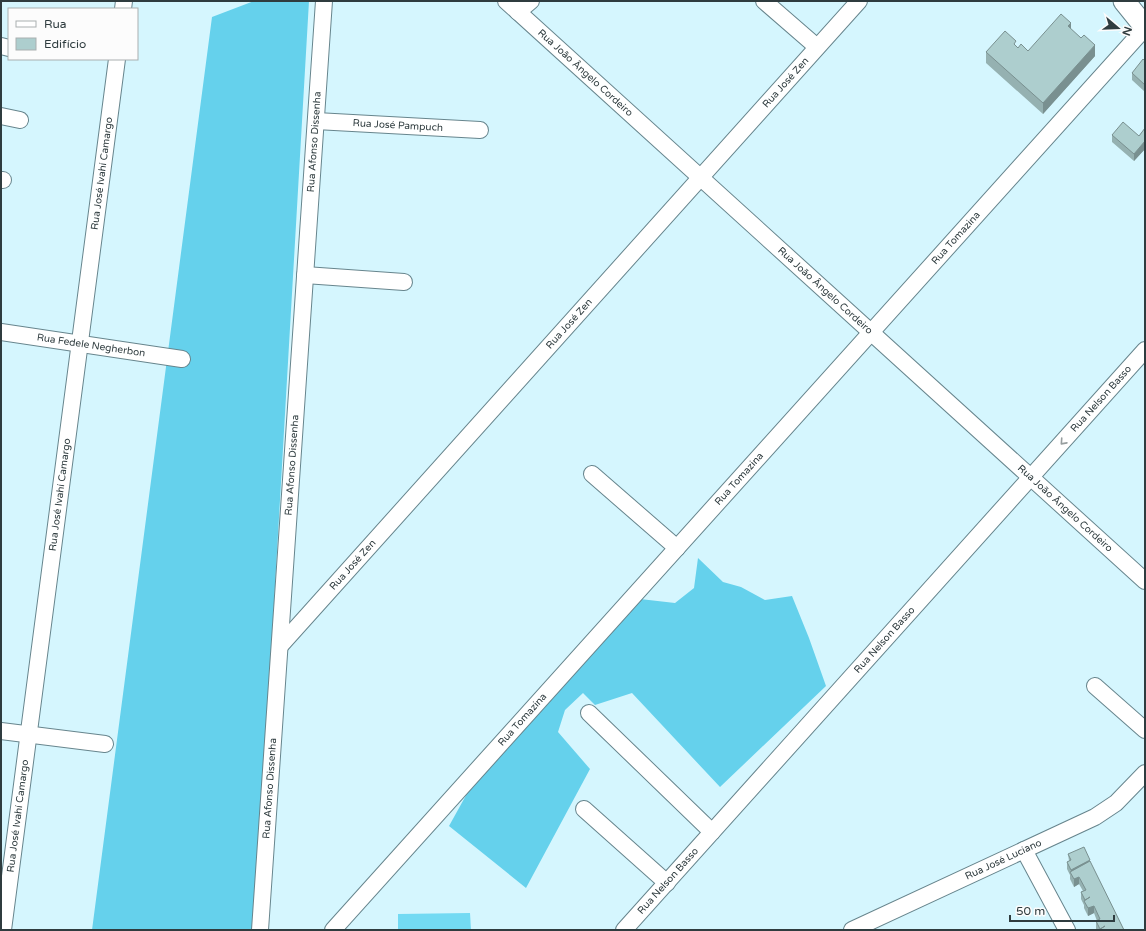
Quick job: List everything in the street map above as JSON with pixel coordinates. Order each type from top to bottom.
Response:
[{"type":"main road","points":[[1124,1],[1145,28]]},
{"type":"street","name":"Rua Afonso Dissenha","points":[[260,930],[324,1]]},
{"type":"street","points":[[512,6],[531,1]]},
{"type":"street","points":[[764,1],[817,47]]},
{"type":"street","name":"Rua José Zen","points":[[280,646],[859,1]]},
{"type":"street","name":"Rua João Ângelo Cordeiro","points":[[512,6],[1145,581]]},
{"type":"street","name":"Rua Tomazina","points":[[333,930],[1145,28]]},
{"type":"street","name":"Rua José Ivahí Camargo","points":[[3,930],[117,60]]},
{"type":"street","points":[[1,116],[20,120]]},
{"type":"street","name":"Rua José Pampuch","points":[[316,121],[480,130]]},
{"type":"street","points":[[305,275],[404,282]]},
{"type":"street","name":"Rua Fedele Negherbon","points":[[1,332],[182,359]]},
{"type":"street","name":"Rua Nelson Basso","points":[[624,930],[1145,350]]},
{"type":"street","points":[[592,474],[677,548]]},
{"type":"street","points":[[1095,686],[1145,730]]},
{"type":"street","points":[[589,713],[712,832]]},
{"type":"street","points":[[1,731],[105,744]]},
{"type":"street","name":"Rua José Luciano","points":[[852,930],[1089,820],[1106,810],[1124,796],[1145,774]]},
{"type":"street","points":[[584,809],[667,883]]},
{"type":"street","points":[[1024,850],[1067,930]]},
{"type":"shaded area","points":[[254,1],[309,1],[255,930],[92,930],[212,17]]},
{"type":"shaded area","points":[[698,558],[723,582],[741,587],[765,600],[792,596],[826,686],[720,787],[632,693],[595,705],[583,693],[565,710],[558,732],[590,769],[526,888],[449,826],[474,781],[640,599],[675,603],[694,588]]},
{"type":"shaded area","points":[[470,913],[471,930],[398,930],[398,914]]},
{"type":"building","points":[[1061,14],[1071,23],[1068,26],[1081,38],[1084,35],[1095,45],[1043,103],[986,52],[1005,31],[1016,41],[1014,44],[1018,48],[1021,44],[1028,51]]},
{"type":"building","points":[[1143,59],[1145,61],[1145,85],[1132,73]]},
{"type":"building","points":[[1123,122],[1139,136],[1145,128],[1145,141],[1134,154],[1112,135]]},
{"type":"building","points":[[1084,847],[1090,860],[1071,870],[1067,862],[1071,860],[1068,854]]},
{"type":"building","points":[[1090,861],[1124,930],[1099,930],[1105,926],[1100,929],[1096,921],[1100,919],[1094,906],[1088,908],[1084,901],[1090,897],[1085,900],[1081,892],[1086,890],[1079,877],[1074,879],[1070,872]]}]
